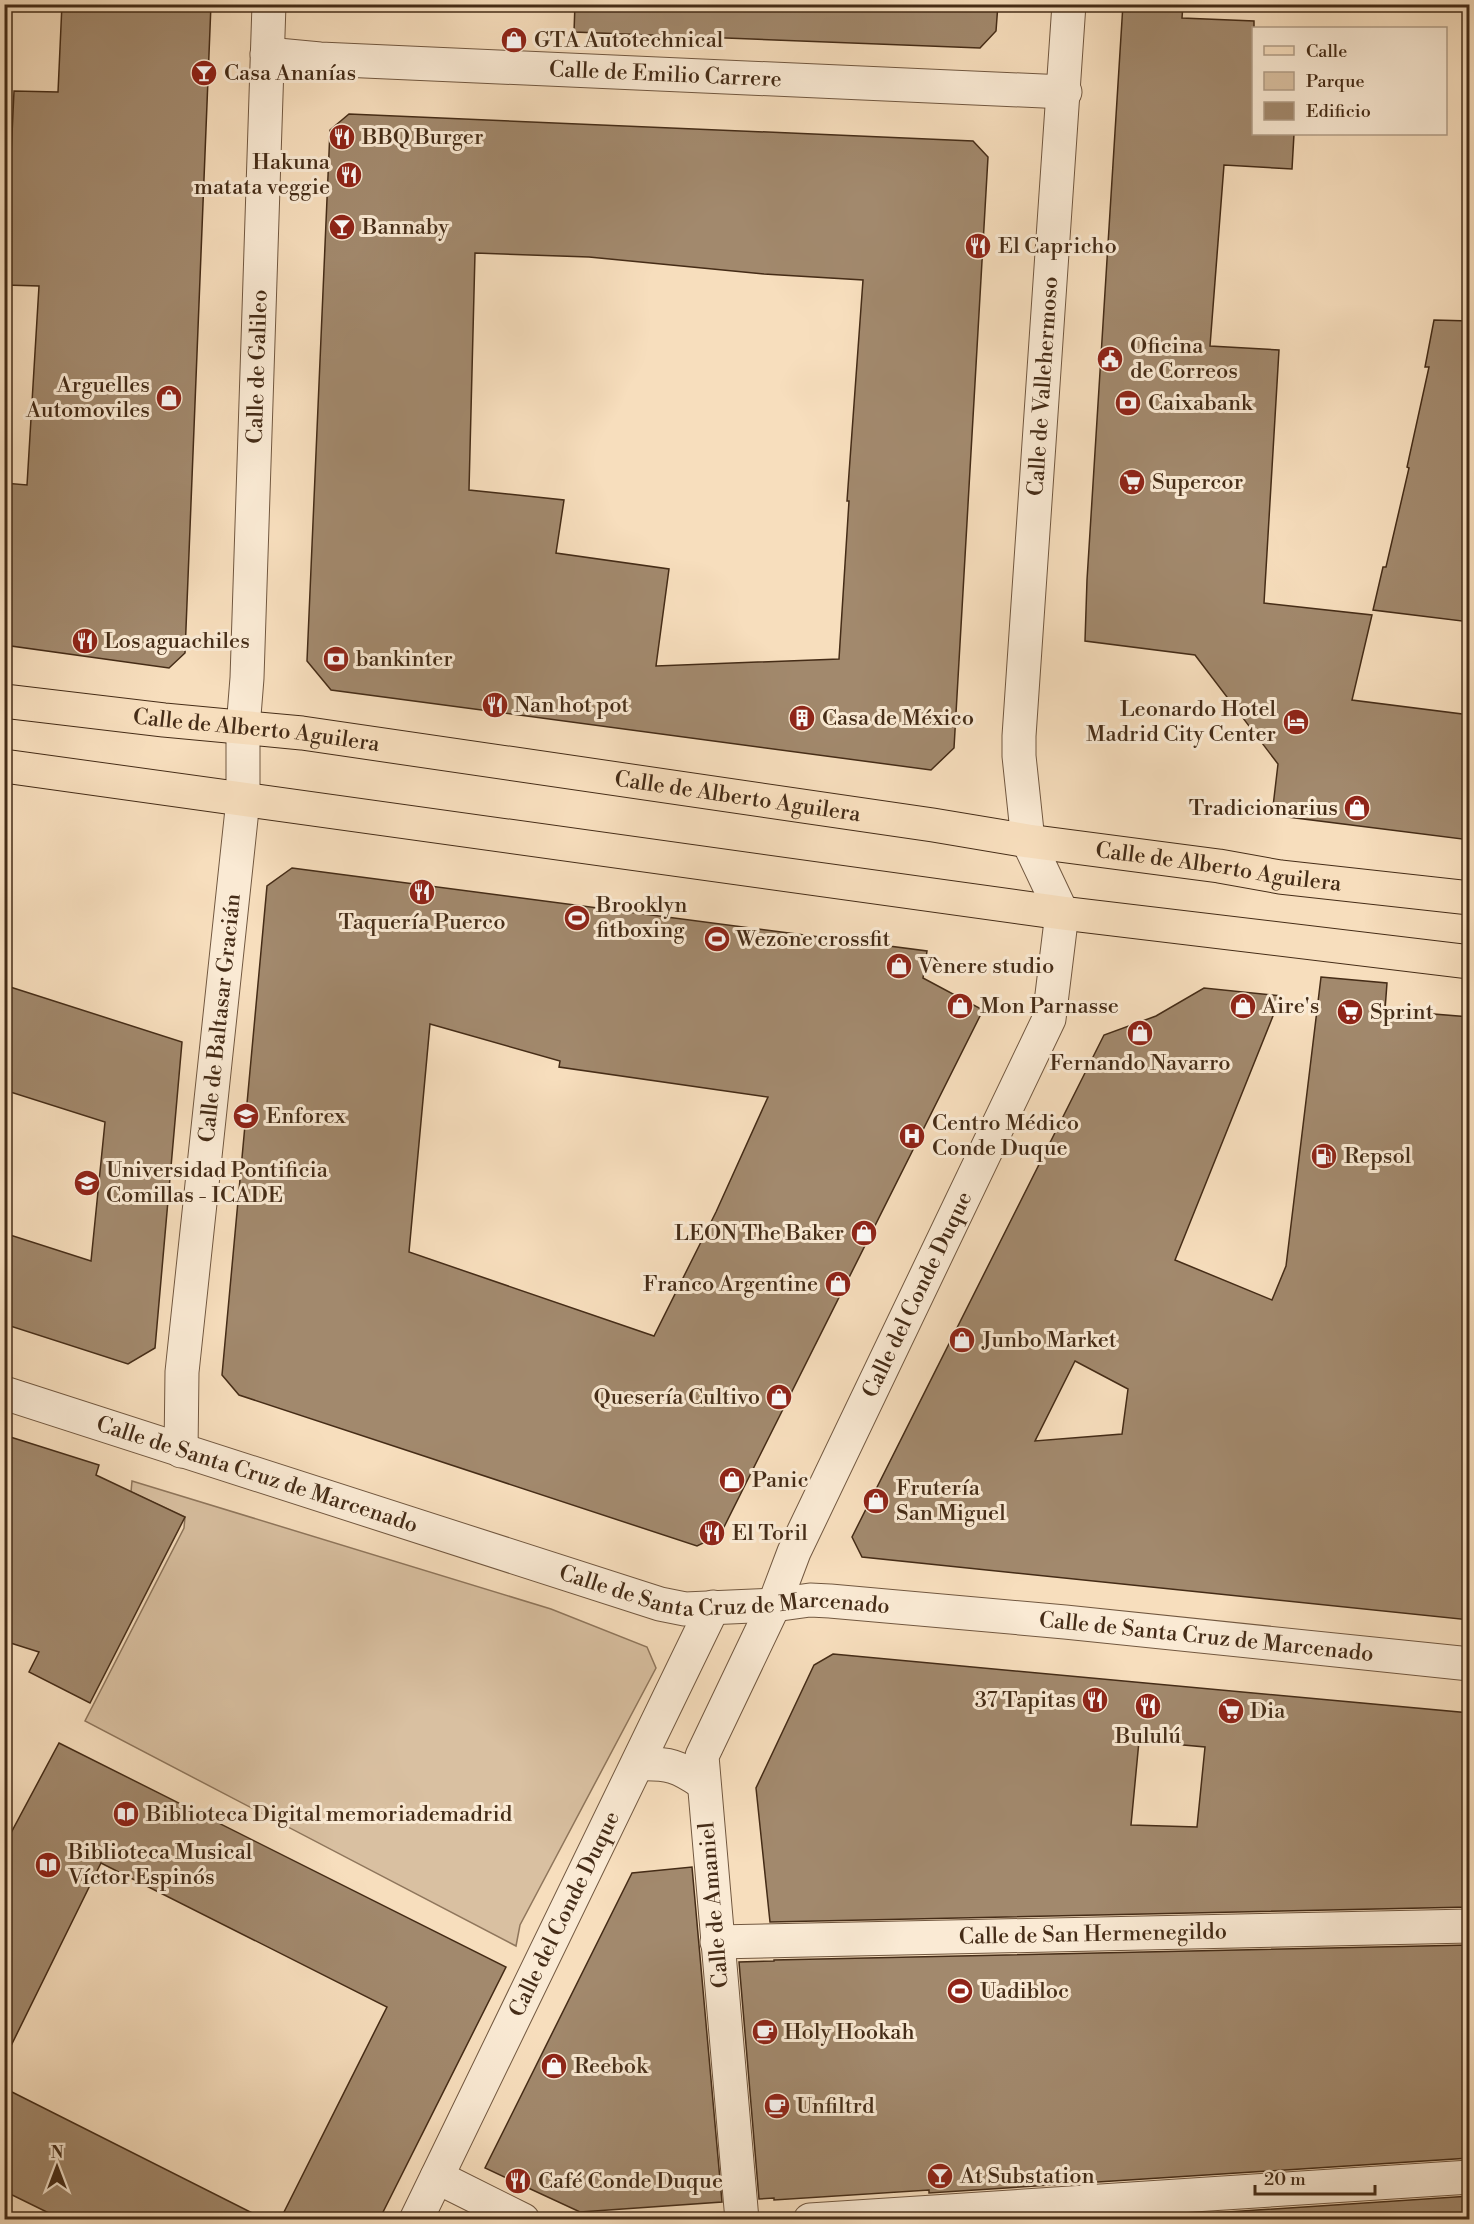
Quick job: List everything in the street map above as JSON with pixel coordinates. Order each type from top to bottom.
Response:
[{"type":"main road","name":"Calle de Alberto Aguilera","points":[[4,701],[302,733],[921,823],[1028,841],[1219,866],[1280,877],[1470,898]]},
{"type":"main road","points":[[4,766],[1062,913],[1470,962]]},
{"type":"street","name":"Calle de Galileo","points":[[243,728],[247,678],[269,4]]},
{"type":"street","name":"Calle de Vallehermoso","points":[[1062,913],[1028,841],[1019,756],[1021,695],[1070,4]]},
{"type":"street","name":"Calle de Emilio Carrere","points":[[267,54],[1065,92]]},
{"type":"street","name":"Calle de Baltasar Gracián","points":[[181,1451],[182,1372],[243,800],[243,728]]},
{"type":"street","name":"Calle del Conde Duque","points":[[774,1605],[794,1552],[1049,1018],[1062,913]]},
{"type":"street","name":"Calle de Santa Cruz de Marcenado","points":[[4,1393],[660,1604],[686,1609],[774,1605],[810,1600],[830,1601],[1065,1622],[1470,1664]]},
{"type":"street","name":"Calle de Amaniel","points":[[742,2220],[702,1756],[774,1605]]},
{"type":"street","name":"Calle del Conde Duque","points":[[416,2220],[538,1964],[713,1607]]},
{"type":"street","points":[[638,1764],[657,1763],[679,1767],[703,1783]]},
{"type":"street","name":"Calle de San Hermenegildo","points":[[717,1942],[1470,1926]]},
{"type":"street","points":[[438,2177],[523,2220]]},
{"type":"street","points":[[810,2220],[1470,2177]]},
{"type":"green space","points":[[132,1481],[551,1609],[647,1647],[656,1668],[520,1925],[516,1946],[85,1721],[184,1528],[185,1517],[131,1492]]},
{"type":"building","points":[[62,4],[211,4],[185,653],[169,668],[4,645],[4,483],[27,485],[39,286],[5,285],[14,91],[58,92]]},
{"type":"building","points":[[575,4],[998,4],[996,31],[980,48],[574,32]]},
{"type":"building","points":[[1123,4],[1183,4],[1182,18],[1254,21],[1254,27],[1252,27],[1252,135],[1294,135],[1292,169],[1224,165],[1210,346],[1279,350],[1264,603],[1372,615],[1352,700],[1470,715],[1470,840],[1272,815],[1278,764],[1195,655],[1085,641]]},
{"type":"building","points":[[349,114],[973,141],[988,157],[954,748],[931,770],[331,690],[307,661],[330,130]],"holes":[[[475,253],[589,257],[764,274],[863,280],[847,501],[849,501],[839,659],[656,666],[669,569],[556,553],[564,500],[469,490]]]},
{"type":"building","points":[[1434,320],[1470,321],[1470,622],[1373,610],[1383,567],[1386,567],[1409,468],[1407,467],[1429,367],[1425,367]]},
{"type":"building","points":[[292,868],[927,951],[923,978],[983,1010],[720,1535],[697,1546],[239,1395],[222,1375],[267,886]],"holes":[[[430,1024],[560,1061],[559,1067],[768,1097],[716,1212],[654,1336],[409,1252]]]},
{"type":"building","points":[[1321,977],[1387,983],[1385,1010],[1470,1017],[1470,1620],[862,1557],[852,1537],[1104,1035],[1156,1016],[1204,988],[1281,996],[1175,1260],[1272,1300],[1286,1266]],"holes":[[[1075,1361],[1128,1389],[1122,1434],[1035,1441]]]},
{"type":"building","name":"Universidad Pontificia Comillas - ICADE","points":[[4,985],[182,1042],[155,1348],[128,1364],[4,1324],[4,1233],[91,1261],[105,1122],[4,1090]]},
{"type":"building","points":[[4,1435],[99,1465],[96,1475],[185,1517],[90,1703],[29,1672],[39,1652],[4,1641]]},
{"type":"building","points":[[833,1654],[1470,1713],[1470,1907],[770,1922],[756,1788],[814,1665]],"holes":[[[1139,1741],[1205,1747],[1197,1827],[1131,1825]]]},
{"type":"building","points":[[59,1743],[506,1967],[379,2220],[280,2220],[387,2007],[101,1863],[4,2060],[4,1846]]},
{"type":"building","points":[[692,1867],[722,2202],[580,2212],[485,2168],[632,1873]]},
{"type":"building","points":[[1470,1945],[1470,2158],[929,2193],[929,2190],[759,2199],[739,1962]]},
{"type":"building","points":[[4,2088],[266,2220],[63,2220],[4,2191]]},
{"type":"building","points":[[1470,2196],[1470,2220],[1106,2220]]},
{"type":"place","name":"GTA Autotechnical","points":[[514,40]]},
{"type":"place","name":"Casa Ananías","points":[[204,73]]},
{"type":"place","name":"BBQ Burger","points":[[342,137]]},
{"type":"place","name":"Hakuna matata veggie","points":[[349,175]]},
{"type":"place","name":"Bannaby","points":[[342,227]]},
{"type":"place","name":"El Capricho","points":[[978,246]]},
{"type":"place","name":"Oficina de Correos","points":[[1110,359]]},
{"type":"place","name":"Arguelles Automoviles","points":[[169,398]]},
{"type":"place","name":"Caixabank","points":[[1128,403]]},
{"type":"place","name":"Supercor","points":[[1132,482]]},
{"type":"place","name":"Los aguachiles","points":[[85,641]]},
{"type":"place","name":"bankinter","points":[[336,659]]},
{"type":"place","name":"Nan hot pot","points":[[495,705]]},
{"type":"place","name":"Casa de México","points":[[802,718]]},
{"type":"place","name":"Leonardo Hotel Madrid City Center","points":[[1296,722]]},
{"type":"place","name":"Tradicionarius","points":[[1357,808]]},
{"type":"place","name":"Taquería Puerco","points":[[422,892]]},
{"type":"place","name":"Brooklyn fitboxing","points":[[577,918]]},
{"type":"place","name":"Wezone crossfit","points":[[717,939]]},
{"type":"place","name":"Vènere studio","points":[[899,966]]},
{"type":"place","name":"Mon Parnasse","points":[[960,1006]]},
{"type":"place","name":"Aire's","points":[[1243,1006]]},
{"type":"place","name":"Sprint","points":[[1350,1012]]},
{"type":"place","name":"Fernando Navarro","points":[[1140,1033]]},
{"type":"place","name":"Enforex","points":[[246,1116]]},
{"type":"place","name":"Centro Médico Conde Duque","points":[[912,1136]]},
{"type":"place","name":"Repsol","points":[[1324,1156]]},
{"type":"place","name":"Universidad Pontificia Comillas - ICADE","points":[[87,1183]]},
{"type":"place","name":"LEON The Baker","points":[[864,1233]]},
{"type":"place","name":"Franco Argentine","points":[[838,1284]]},
{"type":"place","name":"Junbo Market","points":[[962,1340]]},
{"type":"place","name":"Quesería Cultivo","points":[[779,1397]]},
{"type":"place","name":"Panic","points":[[732,1480]]},
{"type":"place","name":"Frutería San Miguel","points":[[876,1501]]},
{"type":"place","name":"El Toril","points":[[712,1533]]},
{"type":"place","name":"37 Tapitas","points":[[1095,1700]]},
{"type":"place","name":"Bululú","points":[[1148,1706]]},
{"type":"place","name":"Dia","points":[[1231,1711]]},
{"type":"place","name":"Biblioteca Digital memoriademadrid","points":[[126,1814]]},
{"type":"place","name":"Biblioteca Musical Víctor Espinós","points":[[48,1865]]},
{"type":"place","name":"Uadibloc","points":[[960,1991]]},
{"type":"place","name":"Holy Hookah","points":[[765,2032]]},
{"type":"place","name":"Reebok","points":[[554,2066]]},
{"type":"place","name":"Unfiltrd","points":[[777,2106]]},
{"type":"place","name":"At Substation","points":[[940,2176]]},
{"type":"place","name":"Café Conde Duque","points":[[518,2181]]}]
